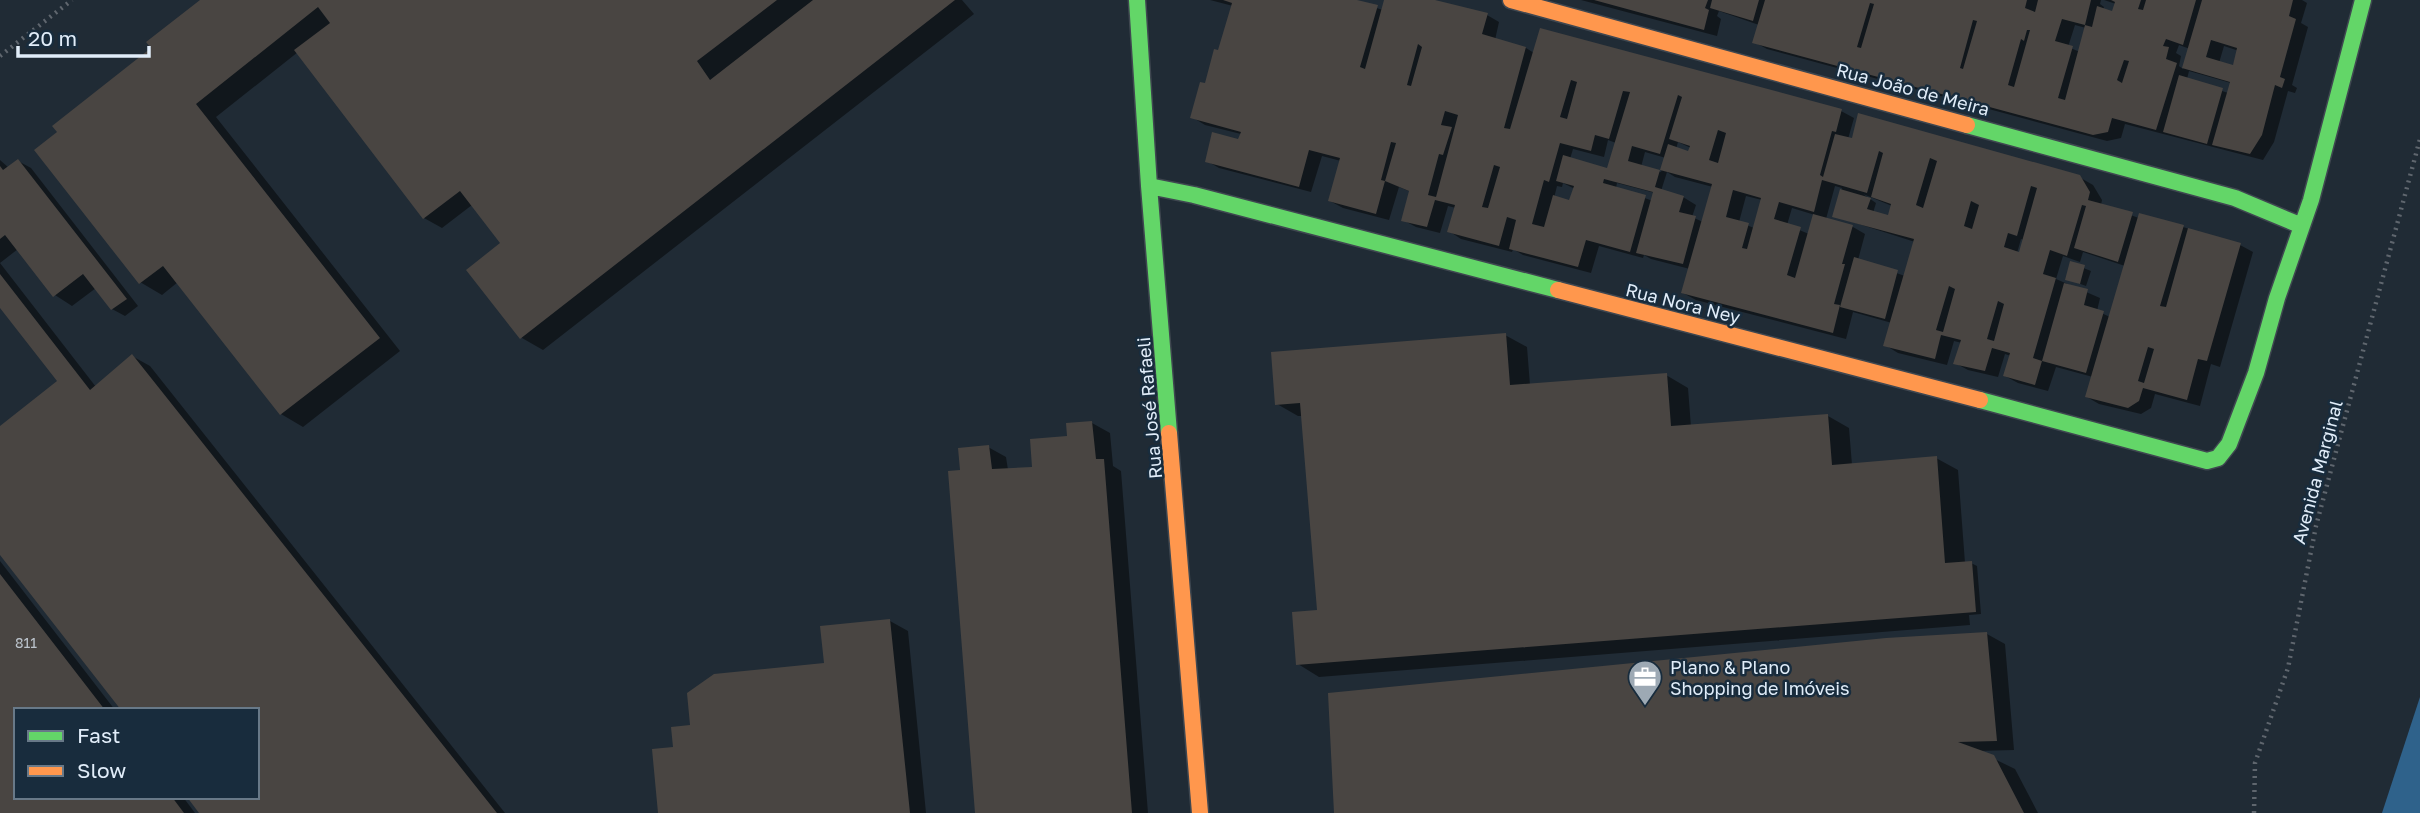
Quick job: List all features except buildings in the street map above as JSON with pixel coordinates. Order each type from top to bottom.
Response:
[{"type":"street","name":"Rua José Rafaeli","points":[[1137,0],[1149,186],[1200,813]]},
{"type":"street","name":"Rua João de Meira","points":[[1511,0],[2235,198],[2302,226]]},
{"type":"street","points":[[2302,226],[2363,0]]},
{"type":"street","name":"Rua Nora Ney","points":[[1149,186],[1194,195],[2207,461],[2218,458],[2229,444],[2256,373],[2277,298],[2302,226]]},
{"type":"path","points":[[0,56],[72,0]]},
{"type":"path","name":"Avenida Marginal","points":[[2254,813],[2255,763],[2288,668],[2316,526],[2420,139]]},
{"type":"water","points":[[2420,697],[2420,813],[2382,813]]},
{"type":"traffic: fast","points":[[1137,0],[1169,433]]},
{"type":"traffic: fast","points":[[1980,400],[2207,461],[2218,458],[2229,444],[2256,373],[2277,298],[2311,200],[2363,0]]},
{"type":"traffic: fast","points":[[1967,125],[2235,198],[2302,226]]},
{"type":"traffic: fast","points":[[1149,186],[1194,195],[1558,290]]},
{"type":"traffic: slow","points":[[1511,0],[1967,125]]},
{"type":"traffic: slow","points":[[1558,290],[1980,400]]},
{"type":"traffic: slow","points":[[1169,433],[1200,813]]},
{"type":"place","name":"Plano & Plano Shopping de Imóveis","points":[[1645,707]]}]
